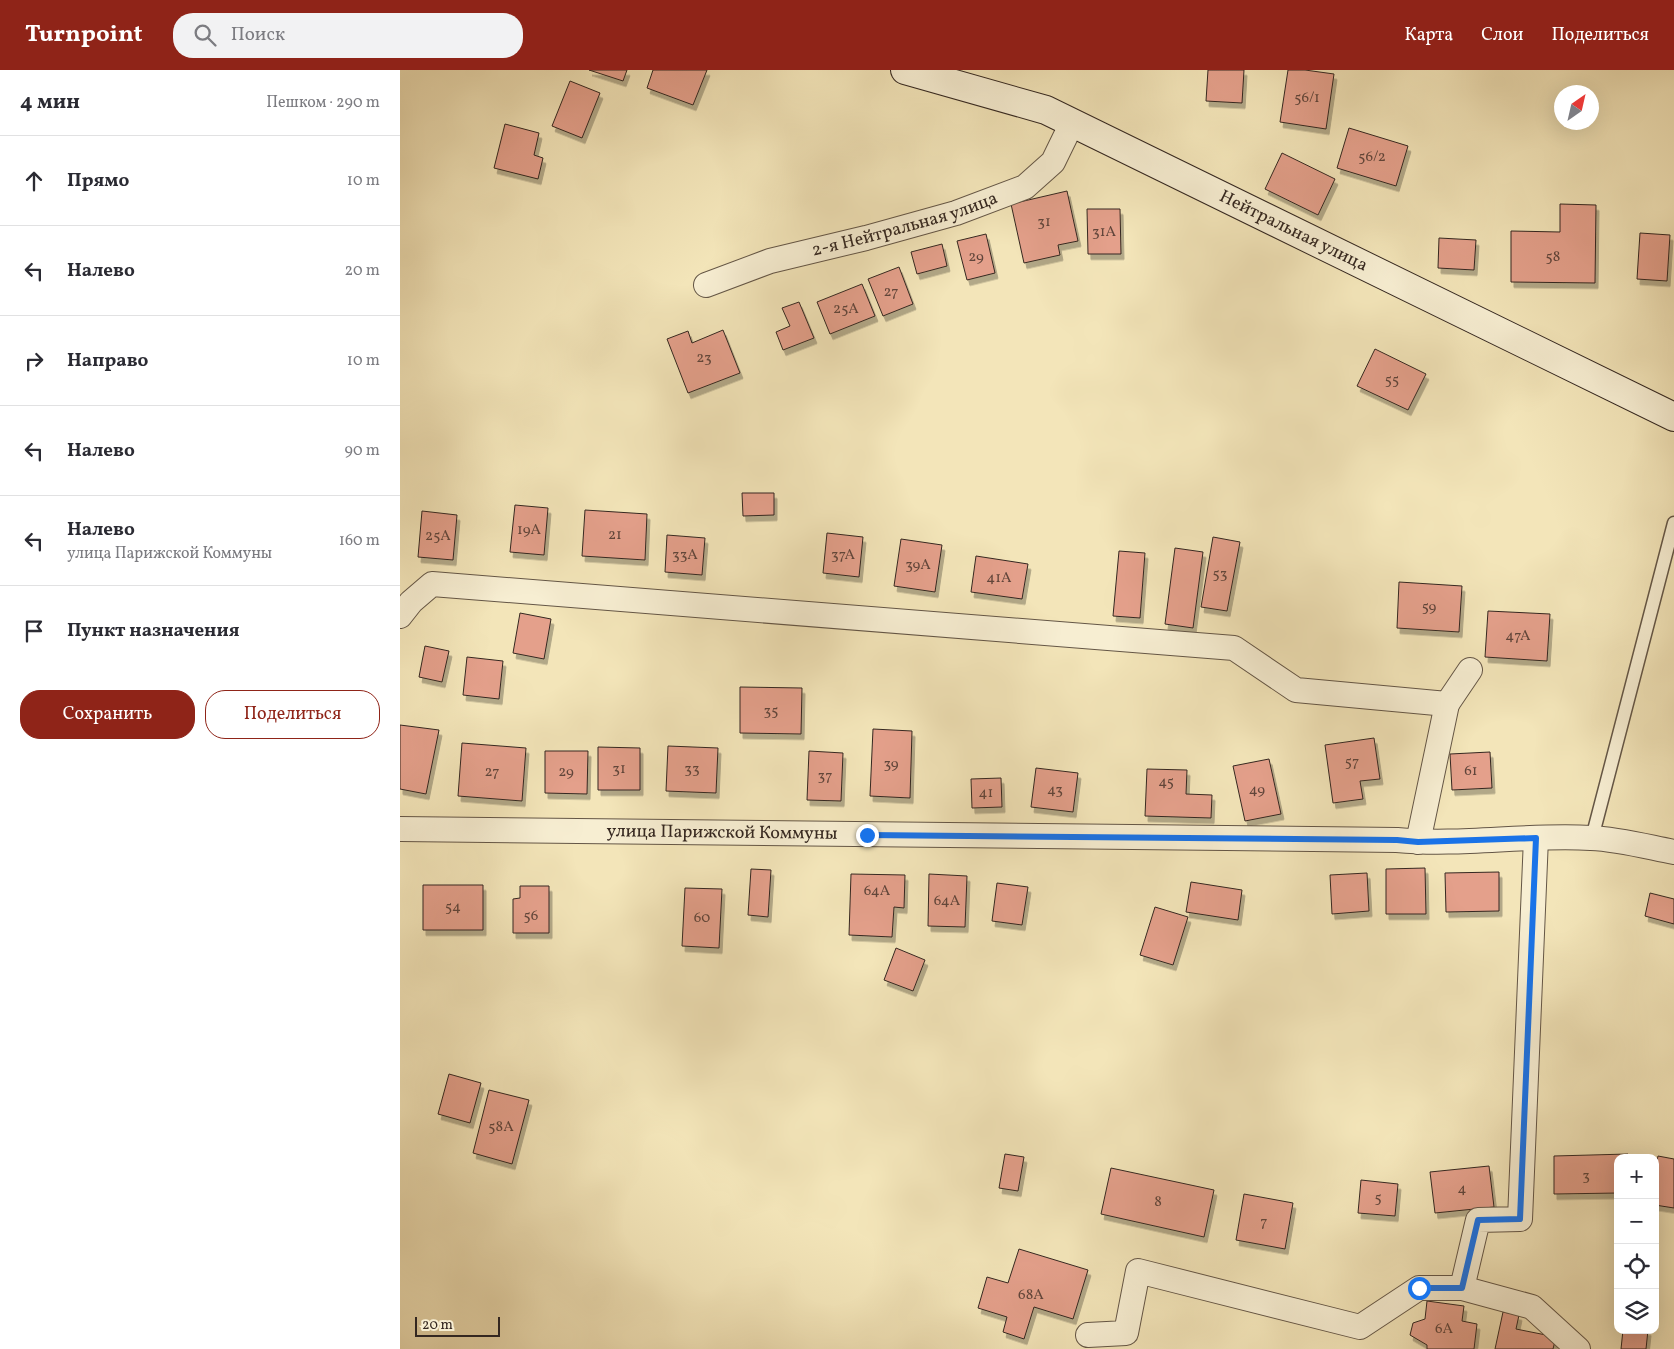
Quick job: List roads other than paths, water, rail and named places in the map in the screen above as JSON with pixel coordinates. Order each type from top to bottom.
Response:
[{"type":"main road","name":"Нейтральная улица","points":[[905,70],[1046,110],[1674,417]]},
{"type":"street","name":"2-я Нейтральная улица","points":[[706,285],[770,261],[866,238],[956,213],[1025,187],[1053,162],[1072,123]]},
{"type":"street","points":[[400,616],[411,602],[432,584],[1234,648],[1296,690],[1447,704]]},
{"type":"street","points":[[1418,842],[1447,704],[1470,670]]},
{"type":"street","name":"улица Парижской Коммуны","points":[[400,829],[1418,842],[1592,838],[1674,852]]},
{"type":"street","points":[[1462,1288],[1478,1220],[1520,1219],[1536,838]]},
{"type":"street","points":[[1088,1335],[1126,1333],[1138,1271],[1360,1327],[1419,1288],[1462,1288],[1532,1306],[1578,1349]]},
{"type":"lane","points":[[1592,838],[1674,523]]}]
